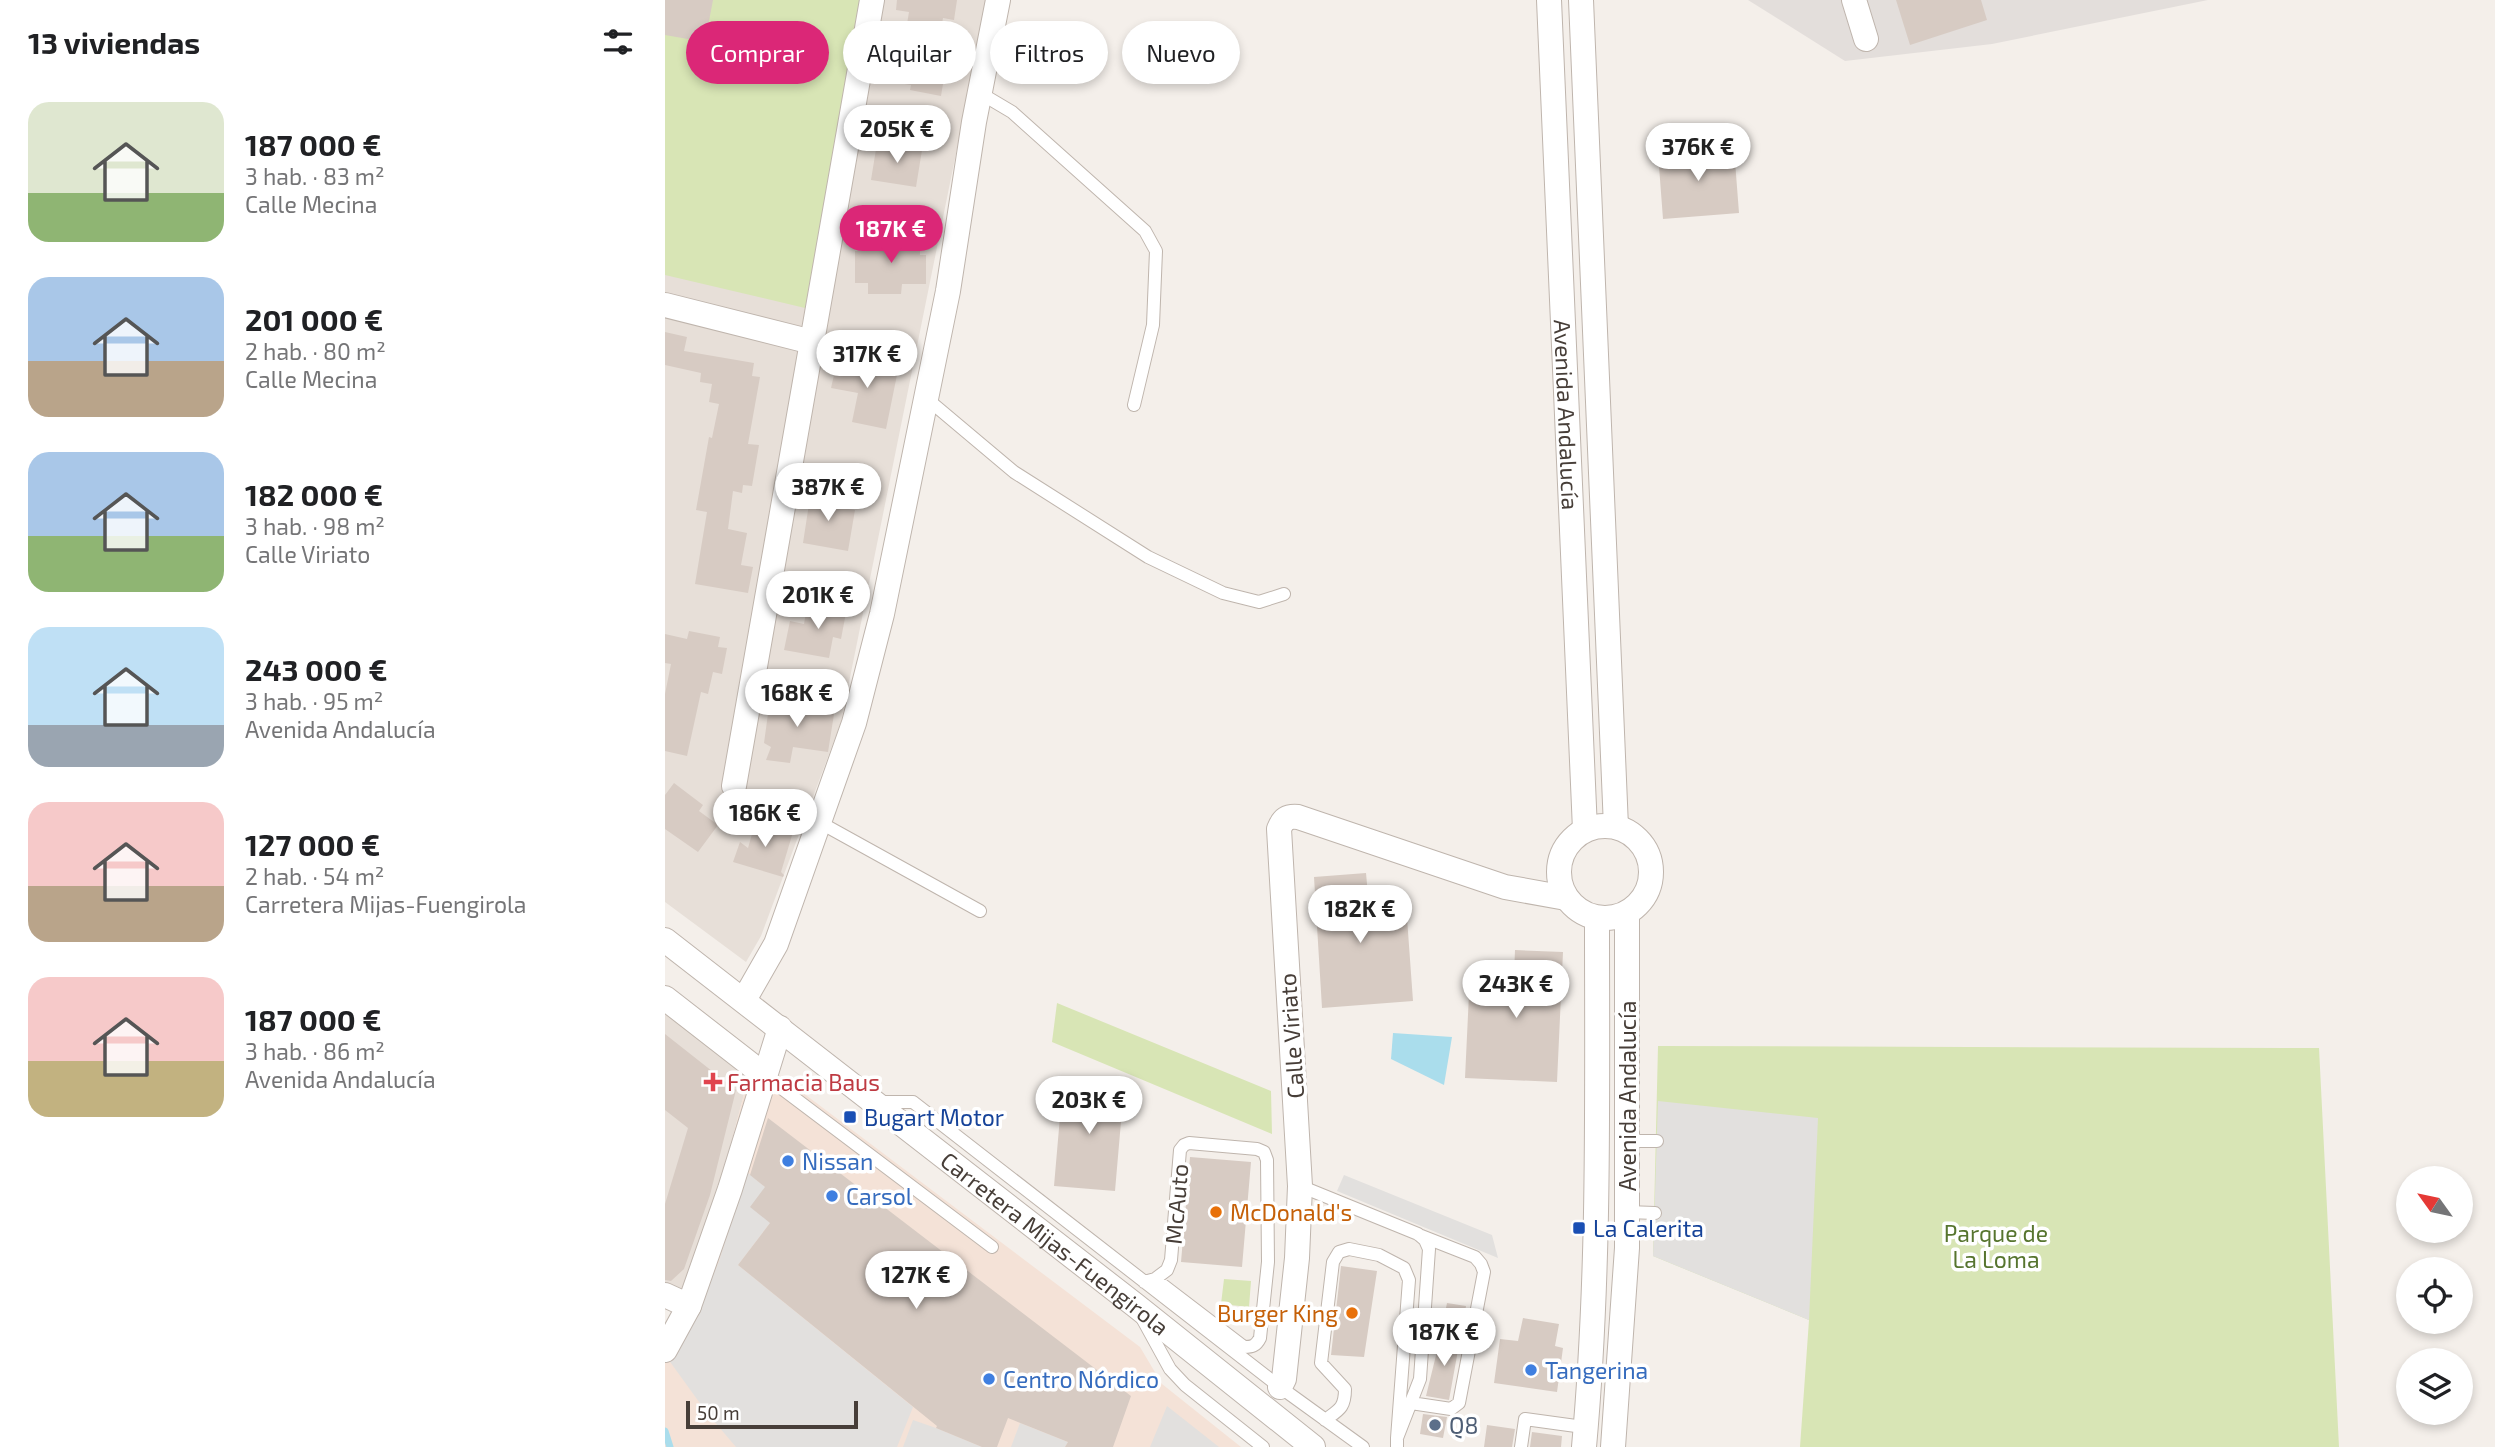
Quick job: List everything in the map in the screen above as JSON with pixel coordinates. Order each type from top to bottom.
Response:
[{"type":"street","points":[[734,786],[873,0]]},
{"type":"street","points":[[744,1000],[776,944],[854,723],[882,614],[957,240],[974,122],[999,0]]},
{"type":"street","name":"Avenida Andalucía","points":[[1549,0],[1585,830]]},
{"type":"street","name":"Avenida Andalucía","points":[[1581,0],[1616,827]]},
{"type":"street","points":[[1854,0],[1866,39]]},
{"type":"street","points":[[665,305],[812,342]]},
{"type":"street","name":"Calle Viriato","points":[[1280,1387],[1284,1379],[1297,1258],[1300,1186],[1279,829],[1283,821],[1289,816],[1298,817],[1505,887],[1566,898]]},
{"type":"street","points":[[1601,825],[1616,827],[1629,832],[1641,842],[1651,869],[1650,884],[1644,897],[1627,913],[1608,919],[1597,919],[1577,910],[1566,898],[1559,884],[1558,868],[1572,839],[1585,830],[1601,825]]},
{"type":"street","name":"Avenida Andalucía","points":[[1613,1447],[1621,1361],[1627,1212],[1627,913]]},
{"type":"street","name":"Avenida Andalucía","points":[[1584,1441],[1592,1359],[1597,1241],[1597,919]]},
{"type":"street","name":"Carretera Mijas-Fuengirola","points":[[665,940],[1136,1305],[1313,1447]]},
{"type":"street","points":[[665,998],[764,1075]]},
{"type":"street","points":[[665,1350],[689,1306],[730,1189],[780,1028]]},
{"type":"street","points":[[665,1295],[689,1306]]},
{"type":"lane","points":[[980,93],[1011,112],[1135,222],[1145,231],[1156,251],[1153,325],[1134,405]]},
{"type":"lane","points":[[926,397],[1014,472],[1148,556],[1223,593],[1259,602],[1284,594]]},
{"type":"lane","points":[[819,822],[980,911]]},
{"type":"lane","points":[[764,1075],[992,1247]]},
{"type":"lane","points":[[875,1102],[913,1102],[1149,1280],[1280,1387],[1363,1447]]},
{"type":"lane","points":[[1627,1140],[1657,1141]]},
{"type":"lane","name":"McAuto","points":[[1189,1143],[1257,1149],[1263,1152],[1267,1160],[1268,1262],[1260,1338],[1257,1344],[1244,1347],[1149,1280],[1167,1270],[1171,1260],[1180,1150],[1184,1145],[1189,1143]]},
{"type":"lane","points":[[1300,1186],[1475,1257],[1481,1264],[1484,1272],[1459,1403],[1451,1409],[1411,1402]]},
{"type":"lane","points":[[1627,1212],[1655,1213]]},
{"type":"lane","points":[[1397,1442],[1420,1379],[1429,1249],[1418,1234]]},
{"type":"lane","points":[[1325,1420],[1341,1409],[1345,1400],[1345,1389],[1321,1363],[1333,1262],[1339,1252],[1349,1249],[1379,1255],[1404,1268],[1409,1280],[1397,1442]]},
{"type":"lane","points":[[1136,1305],[1170,1369],[1185,1385],[1263,1447]]},
{"type":"lane","points":[[1424,1323],[1464,1331],[1475,1320]]},
{"type":"lane","points":[[1247,1394],[1273,1391],[1280,1387]]},
{"type":"lane","points":[[1521,1447],[1525,1419],[1576,1426],[1584,1441]]},
{"type":"shaded area","points":[[665,0],[987,0],[976,54],[976,21],[843,21],[843,84],[970,84],[841,722],[761,936],[746,962],[665,902]]},
{"type":"shaded area","points":[[1748,0],[2208,0],[1992,44],[1845,61]]},
{"type":"shaded area","points":[[665,987],[754,1056],[718,1193],[676,1311],[665,1306]]},
{"type":"shaded area","points":[[754,1056],[1140,1347],[1162,1384],[1241,1447],[665,1447],[665,1331],[676,1311],[718,1193]]},
{"type":"shaded area","points":[[1658,1101],[1818,1118],[1809,1320],[1653,1256]]},
{"type":"shaded area","points":[[747,1172],[765,1187],[770,1223],[738,1265],[913,1407],[897,1447],[736,1447],[707,1413],[668,1359],[699,1309],[719,1261]]},
{"type":"shaded area","points":[[1344,1175],[1492,1235],[1498,1258],[1337,1191]]},
{"type":"shaded area","points":[[1167,1406],[1219,1447],[1150,1447]]},
{"type":"shaded area","points":[[913,1420],[936,1428],[982,1447],[903,1447]]},
{"type":"shaded area","points":[[1020,1423],[1068,1442],[1065,1447],[1011,1447]]},
{"type":"green space","points":[[665,0],[861,0],[857,21],[843,21],[843,84],[846,84],[805,308],[665,275]]},
{"type":"green space","points":[[1057,1003],[1271,1091],[1272,1134],[1052,1042]]},
{"type":"green space","name":"Parque de La Loma","points":[[1658,1046],[2319,1048],[2339,1447],[1800,1447],[1809,1320],[1653,1256]]},
{"type":"green space","points":[[1224,1279],[1251,1281],[1249,1307],[1221,1304]]},
{"type":"water","points":[[1393,1033],[1452,1037],[1444,1085],[1391,1059]]},
{"type":"building","points":[[665,0],[713,0],[709,21],[686,21],[686,39],[665,35]]},
{"type":"building","points":[[897,0],[957,0],[954,20],[943,18],[942,21],[908,21],[909,12],[896,10]]},
{"type":"building","points":[[1896,0],[1981,0],[1987,20],[1910,45]]},
{"type":"building","points":[[905,84],[943,84],[941,96],[910,90],[911,85]]},
{"type":"building","points":[[877,143],[922,150],[916,187],[871,180]]},
{"type":"building","points":[[1734,148],[1739,213],[1663,219],[1658,153]]},
{"type":"building","points":[[871,237],[920,237],[920,255],[926,255],[926,284],[902,284],[901,294],[868,294],[868,283],[855,283],[855,251],[870,250]]},
{"type":"building","points":[[665,332],[687,337],[684,351],[754,363],[752,376],[760,377],[748,444],[759,445],[752,486],[743,485],[742,493],[733,491],[728,529],[747,533],[741,565],[753,567],[748,593],[695,584],[707,512],[696,510],[709,437],[712,438],[719,404],[709,402],[712,384],[700,382],[701,373],[665,365]]},
{"type":"building","points":[[838,358],[898,370],[886,429],[852,422],[858,393],[831,388]]},
{"type":"building","points":[[811,491],[831,494],[829,506],[855,510],[848,551],[803,543]]},
{"type":"building","points":[[828,598],[848,602],[841,639],[833,637],[829,658],[784,650],[790,621],[804,624],[806,612],[825,616]]},
{"type":"building","points":[[689,631],[720,637],[718,647],[727,648],[722,674],[713,672],[708,694],[701,692],[687,756],[665,751],[665,694],[671,664],[665,663],[665,634],[687,639]]},
{"type":"building","points":[[770,699],[835,708],[828,752],[793,747],[790,763],[766,760],[771,747],[764,743]]},
{"type":"building","points":[[674,783],[703,805],[699,811],[718,825],[698,852],[665,829],[665,795]]},
{"type":"building","points":[[756,820],[793,832],[781,872],[783,877],[733,862],[740,842],[748,848]]},
{"type":"building","points":[[1366,873],[1369,906],[1406,904],[1413,1001],[1322,1008],[1314,877]]},
{"type":"building","points":[[1515,950],[1563,952],[1557,1082],[1465,1078],[1470,973],[1514,975]]},
{"type":"building","points":[[665,1034],[736,1090],[710,1195],[684,1269],[671,1281],[665,1280],[665,1204],[688,1128],[665,1110]]},
{"type":"building","points":[[1063,1082],[1124,1087],[1115,1191],[1054,1186]]},
{"type":"building","points":[[768,1118],[1131,1396],[1113,1447],[1065,1447],[1068,1442],[1008,1418],[997,1447],[982,1447],[936,1428],[937,1426],[738,1265],[770,1223],[750,1207],[765,1187],[750,1175]]},
{"type":"building","name":"McDonald's","points":[[1190,1157],[1251,1162],[1242,1267],[1181,1262]]},
{"type":"building","name":"Burger King","points":[[1341,1266],[1377,1271],[1364,1357],[1331,1355]]},
{"type":"building","points":[[1447,1303],[1466,1306],[1464,1319],[1461,1321],[1444,1318]]},
{"type":"building","points":[[1523,1318],[1559,1324],[1555,1346],[1563,1348],[1557,1392],[1494,1383],[1500,1339],[1518,1341]]},
{"type":"building","points":[[1441,1335],[1460,1339],[1449,1400],[1426,1396]]},
{"type":"building","points":[[1423,1414],[1447,1417],[1443,1438],[1420,1434]]},
{"type":"building","points":[[1487,1425],[1515,1429],[1512,1447],[1484,1447]]},
{"type":"building","points":[[1532,1432],[1562,1436],[1561,1447],[1530,1447]]},
{"type":"waterway","points":[[665,1431],[670,1447]]},
{"type":"place","name":"Farmacia Baus","points":[[713,1082]]},
{"type":"place","name":"Bugart Motor","points":[[850,1117]]},
{"type":"place","name":"Nissan","points":[[788,1161]]},
{"type":"place","name":"Carsol","points":[[832,1196]]},
{"type":"place","name":"McDonald's","points":[[1216,1212]]},
{"type":"place","name":"La Calerita","points":[[1579,1228]]},
{"type":"place","name":"Burger King","points":[[1352,1313]]},
{"type":"place","name":"Tangerina","points":[[1531,1370]]},
{"type":"place","name":"Centro Nórdico","points":[[989,1379]]},
{"type":"place","name":"Q8","points":[[1435,1425]]}]
